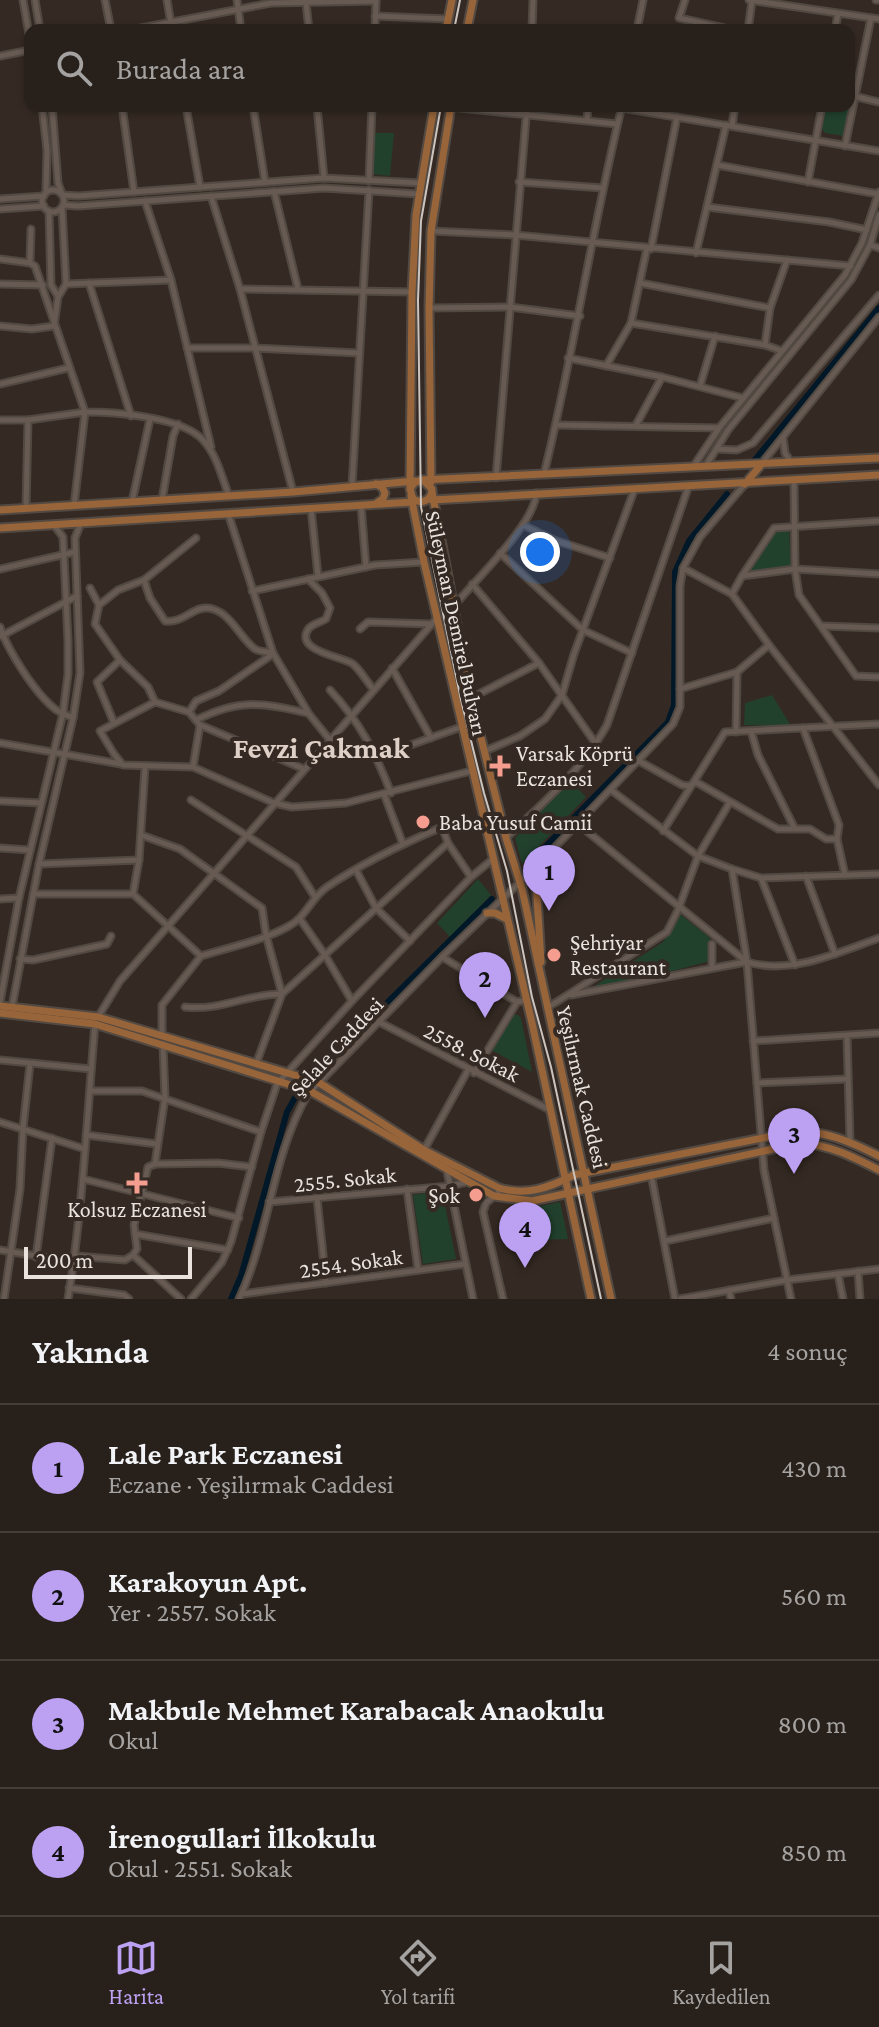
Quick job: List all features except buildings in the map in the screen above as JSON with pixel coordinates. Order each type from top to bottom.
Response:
[{"type":"main road","points":[[447,24],[452,0]]},
{"type":"main road","points":[[468,24],[473,0]]},
{"type":"main road","name":"Süleyman Demirel Bulvarı","points":[[433,112],[418,194],[412,292],[424,562],[434,621],[503,898]]},
{"type":"main road","name":"Süleyman Demirel Bulvarı","points":[[449,112],[431,231],[422,491],[453,606],[484,751],[520,882]]},
{"type":"main road","points":[[0,528],[375,504],[466,478],[879,458]]},
{"type":"main road","points":[[745,484],[760,466]]},
{"type":"main road","points":[[0,510],[293,492],[373,484],[466,497],[879,475]]},
{"type":"main road","points":[[466,478],[457,486],[460,494],[466,497]]},
{"type":"main road","points":[[373,484],[382,487],[385,493],[381,502],[375,504]]},
{"type":"main road","points":[[538,865],[541,980]]},
{"type":"main road","name":"Yeşilırmak Caddesi","points":[[520,882],[611,1299]]},
{"type":"main road","name":"Yeşilırmak Caddesi","points":[[503,898],[570,1192],[591,1299]]},
{"type":"main road","points":[[487,913],[495,913],[508,920]]},
{"type":"main road","points":[[0,1004],[96,1021],[318,1082],[496,1192],[550,1188],[584,1173],[809,1131],[850,1142],[879,1156]]},
{"type":"main road","points":[[0,1013],[96,1021]]},
{"type":"main road","points":[[162,1040],[310,1091],[470,1181],[496,1192],[532,1201],[801,1143],[845,1153],[879,1170]]},
{"type":"street","points":[[23,0],[27,24]]},
{"type":"street","points":[[35,0],[39,24]]},
{"type":"street","points":[[105,0],[110,24]]},
{"type":"street","points":[[167,0],[171,22]]},
{"type":"street","points":[[237,0],[240,24]]},
{"type":"street","points":[[161,24],[271,3],[376,0],[375,24]]},
{"type":"street","points":[[532,24],[533,0]]},
{"type":"street","points":[[638,24],[643,0]]},
{"type":"street","points":[[685,0],[679,18],[706,24]]},
{"type":"street","points":[[749,24],[751,0],[879,19]]},
{"type":"street","points":[[306,2],[308,24]]},
{"type":"street","points":[[836,24],[838,14]]},
{"type":"street","points":[[375,16],[448,19]]},
{"type":"street","points":[[855,105],[871,18]]},
{"type":"street","points":[[0,56],[24,51]]},
{"type":"street","points":[[857,97],[879,102]]},
{"type":"street","points":[[43,112],[47,150],[45,194],[51,285],[58,297]]},
{"type":"street","points":[[52,112],[58,183],[63,206],[66,284],[58,297],[54,326]]},
{"type":"street","points":[[123,112],[134,192]]},
{"type":"street","points":[[187,112],[200,187]]},
{"type":"street","points":[[254,112],[265,182]]},
{"type":"street","points":[[318,112],[324,178]]},
{"type":"street","points":[[369,181],[372,112]]},
{"type":"street","points":[[501,112],[617,124]]},
{"type":"street","points":[[496,478],[526,112]]},
{"type":"street","points":[[587,120],[588,112]]},
{"type":"street","points":[[544,475],[568,358],[580,316],[621,112]]},
{"type":"street","points":[[650,112],[879,151]]},
{"type":"street","points":[[696,253],[733,112]]},
{"type":"street","points":[[808,182],[821,112]]},
{"type":"street","points":[[845,146],[853,112]]},
{"type":"street","points":[[606,366],[631,323],[677,117]]},
{"type":"street","points":[[692,469],[719,428],[851,266],[879,193],[717,165]]},
{"type":"street","points":[[0,199],[45,194],[52,190],[62,195],[134,192],[324,178],[420,183]]},
{"type":"street","points":[[519,182],[603,188]]},
{"type":"street","points":[[0,209],[56,211],[63,206],[324,188],[418,194]]},
{"type":"street","points":[[352,486],[369,190]]},
{"type":"street","points":[[274,191],[298,289]]},
{"type":"street","points":[[211,196],[240,289],[293,492]]},
{"type":"street","points":[[145,201],[171,280],[212,452],[229,496]]},
{"type":"street","points":[[707,207],[829,222],[867,230]]},
{"type":"street","points":[[704,468],[728,430],[851,280],[870,245],[879,215]]},
{"type":"street","points":[[30,263],[31,229]]},
{"type":"street","points":[[431,231],[515,235],[851,266]]},
{"type":"street","points":[[870,245],[879,248]]},
{"type":"street","points":[[0,259],[35,266],[85,412],[74,506]]},
{"type":"street","points":[[765,345],[770,308],[787,260]]},
{"type":"street","points":[[66,284],[171,280]]},
{"type":"street","points":[[89,283],[131,416]]},
{"type":"street","points":[[640,283],[770,308]]},
{"type":"street","points":[[0,284],[51,285]]},
{"type":"street","points":[[240,289],[412,292]]},
{"type":"street","points":[[716,449],[737,450],[753,443],[879,295]]},
{"type":"street","points":[[429,308],[510,307],[580,316]]},
{"type":"street","points":[[760,466],[879,318]]},
{"type":"street","points":[[631,323],[765,345],[782,351]]},
{"type":"street","points":[[0,326],[32,329],[54,326]]},
{"type":"street","points":[[700,386],[715,336]]},
{"type":"street","points":[[187,348],[359,353]]},
{"type":"street","points":[[568,358],[662,377],[743,398]]},
{"type":"street","points":[[0,384],[68,368]]},
{"type":"street","points":[[636,425],[662,377]]},
{"type":"street","points":[[0,420],[28,420],[85,412],[131,416],[178,424],[202,439],[212,452]]},
{"type":"street","points":[[132,502],[150,419]]},
{"type":"street","points":[[26,508],[28,420]]},
{"type":"street","points":[[162,500],[173,436],[178,424]]},
{"type":"street","points":[[556,425],[719,428]]},
{"type":"street","points":[[783,437],[785,453],[795,464]]},
{"type":"street","points":[[794,481],[795,569],[799,595],[856,676],[879,677]]},
{"type":"street","points":[[745,484],[700,537],[683,568],[732,594],[879,785]]},
{"type":"street","points":[[506,838],[574,772],[607,725],[689,485]]},
{"type":"street","points":[[484,751],[520,736],[545,719],[562,695],[635,488]]},
{"type":"street","points":[[453,606],[523,525],[536,493]]},
{"type":"street","points":[[361,505],[366,567]]},
{"type":"street","points":[[311,508],[318,576]]},
{"type":"street","points":[[228,513],[273,653],[309,714],[330,740]]},
{"type":"street","points":[[732,594],[769,532],[782,525],[879,521]]},
{"type":"street","points":[[12,1007],[80,673],[75,538],[81,523]]},
{"type":"street","points":[[0,1004],[19,898],[63,713],[68,674],[63,537],[53,524]]},
{"type":"street","points":[[523,525],[554,540],[610,558]]},
{"type":"street","points":[[99,605],[118,590],[144,580],[196,538]]},
{"type":"street","points":[[0,569],[75,552]]},
{"type":"street","points":[[500,553],[583,630],[632,653]]},
{"type":"street","points":[[252,591],[366,567],[424,562]]},
{"type":"street","name":"Şelale Caddesi","points":[[240,1296],[288,1136],[297,1112],[310,1091],[538,865],[639,761],[677,717],[683,568]]},
{"type":"street","points":[[742,576],[795,569],[879,574]]},
{"type":"street","points":[[308,579],[322,593],[330,608],[326,619],[309,628],[307,640],[311,647],[351,662],[374,690]]},
{"type":"street","points":[[144,580],[150,598],[165,621],[181,620],[198,609],[213,609],[224,615],[256,650],[273,653]]},
{"type":"street","points":[[472,584],[539,663],[596,744]]},
{"type":"street","points":[[90,588],[99,605],[95,624],[120,660],[148,687],[155,702]]},
{"type":"street","points":[[1,636],[66,599],[77,596]]},
{"type":"street","points":[[360,629],[368,622],[434,621]]},
{"type":"street","points":[[68,1299],[75,1259],[96,1021],[120,981],[434,621]]},
{"type":"street","points":[[822,626],[879,628]]},
{"type":"street","points":[[0,627],[1,636],[37,688],[56,710],[73,718]]},
{"type":"street","points":[[680,689],[737,672],[769,645]]},
{"type":"street","points":[[189,712],[196,701],[219,691],[273,653]]},
{"type":"street","points":[[114,723],[97,682],[120,660]]},
{"type":"street","points":[[471,698],[539,663]]},
{"type":"street","points":[[392,668],[431,738]]},
{"type":"street","points":[[736,732],[737,672]]},
{"type":"street","points":[[330,690],[352,714],[377,757],[391,793]]},
{"type":"street","points":[[123,765],[100,731],[155,702],[189,712],[198,722],[304,769]]},
{"type":"street","points":[[198,722],[222,707],[239,704],[277,706],[309,714]]},
{"type":"street","points":[[193,767],[198,722]]},
{"type":"street","points":[[663,831],[725,732],[879,724]]},
{"type":"street","points":[[377,757],[461,727]]},
{"type":"street","points":[[803,728],[839,825],[837,839],[845,875]]},
{"type":"street","points":[[751,731],[758,755],[794,827]]},
{"type":"street","points":[[0,743],[123,765],[193,767],[274,803],[292,807],[346,803],[471,771]]},
{"type":"street","points":[[639,761],[682,785],[689,786],[696,782]]},
{"type":"street","points":[[133,894],[139,860],[145,767]]},
{"type":"street","points":[[696,782],[778,829],[810,829],[826,839],[837,839]]},
{"type":"street","points":[[611,790],[698,856],[732,869],[761,878],[879,874]]},
{"type":"street","points":[[384,794],[403,844]]},
{"type":"street","points":[[191,800],[296,867],[315,897]]},
{"type":"street","points":[[0,801],[41,803]]},
{"type":"street","points":[[547,1008],[667,932],[698,856],[730,802]]},
{"type":"street","points":[[578,824],[747,962],[767,968],[795,965],[879,938]]},
{"type":"street","points":[[155,1164],[165,1097],[162,1005],[201,956],[287,928],[300,919],[315,897],[356,870],[442,827],[448,843],[471,877]]},
{"type":"street","points":[[141,835],[180,849],[262,908],[282,994]]},
{"type":"street","points":[[256,1064],[282,994],[448,843]]},
{"type":"street","points":[[0,848],[30,850]]},
{"type":"street","points":[[191,1299],[222,1262],[228,1250],[261,1132],[281,1081],[352,1001],[471,877],[494,858]]},
{"type":"street","points":[[39,864],[139,860]]},
{"type":"street","points":[[732,869],[747,962],[765,1150],[764,1170],[791,1299]]},
{"type":"street","points":[[356,870],[376,908],[410,941]]},
{"type":"street","points":[[806,876],[835,954]]},
{"type":"street","points":[[761,878],[795,965]]},
{"type":"street","points":[[33,894],[133,894],[201,956]]},
{"type":"street","points":[[0,899],[19,898]]},
{"type":"street","points":[[300,919],[352,1001]]},
{"type":"street","points":[[20,959],[33,960],[107,944],[111,936]]},
{"type":"street","points":[[712,944],[712,968]]},
{"type":"street","points":[[442,957],[517,1002],[527,1000]]},
{"type":"street","points":[[567,996],[747,962]]},
{"type":"street","points":[[185,1007],[205,1010],[262,994],[282,994]]},
{"type":"street","points":[[424,1150],[517,1002]]},
{"type":"street","name":"2558. Sokak","points":[[379,1022],[551,1111]]},
{"type":"street","points":[[753,1041],[879,1033]]},
{"type":"street","points":[[847,1036],[850,1142]]},
{"type":"street","points":[[0,1060],[91,1069]]},
{"type":"street","points":[[3,1297],[20,1189],[30,1064]]},
{"type":"street","points":[[757,1083],[848,1079]]},
{"type":"street","points":[[90,1091],[142,1091],[261,1132]]},
{"type":"street","points":[[0,1122],[85,1149]]},
{"type":"street","points":[[86,1135],[157,1144]]},
{"type":"street","points":[[36,1257],[52,1138]]},
{"type":"street","points":[[0,1250],[36,1257],[125,1260],[137,1249],[134,1225],[148,1167],[155,1164],[218,1163],[252,1167]]},
{"type":"street","points":[[447,1168],[473,1299]]},
{"type":"street","points":[[651,1174],[677,1299],[787,1280],[879,1269]]},
{"type":"street","points":[[83,1179],[239,1218]]},
{"type":"street","name":"2555. Sokak","points":[[269,1202],[451,1186],[470,1181]]},
{"type":"street","points":[[407,1189],[418,1270]]},
{"type":"street","points":[[496,1192],[483,1212],[503,1299]]},
{"type":"street","points":[[317,1198],[326,1283]]},
{"type":"street","points":[[665,1241],[774,1217]]},
{"type":"street","points":[[135,1234],[228,1250]]},
{"type":"street","points":[[133,1255],[181,1299]]},
{"type":"street","name":"2554. Sokak","points":[[240,1296],[465,1264]]},
{"type":"street","points":[[858,1271],[860,1299]]},
{"type":"street","points":[[838,1274],[843,1299]]},
{"type":"street","points":[[69,1288],[124,1295],[129,1299]]},
{"type":"street","points":[[729,1290],[731,1299]]},
{"type":"green space","points":[[825,112],[850,112],[844,136],[825,133],[822,129]]},
{"type":"green space","points":[[375,133],[394,133],[390,176],[373,174]]},
{"type":"green space","points":[[776,531],[789,531],[791,566],[750,571]]},
{"type":"green space","points":[[772,695],[791,726],[744,725],[745,703]]},
{"type":"green space","points":[[570,781],[586,797],[522,864],[515,838]]},
{"type":"green space","points":[[478,879],[491,895],[450,937],[437,923]]},
{"type":"green space","points":[[681,915],[710,938],[710,961],[597,991],[593,987],[663,942]]},
{"type":"green space","points":[[509,1015],[521,1018],[532,1072],[491,1050]]},
{"type":"green space","points":[[442,1191],[456,1259],[423,1264],[413,1195]]},
{"type":"green space","points":[[560,1202],[568,1239],[539,1240],[531,1208]]},
{"type":"waterway","points":[[754,461],[879,308]]},
{"type":"waterway","points":[[532,860],[668,722],[674,705],[675,572],[689,541],[727,494]]},
{"type":"waterway","points":[[312,1077],[492,899]]},
{"type":"waterway","points":[[231,1299],[241,1276],[287,1112],[297,1094]]},
{"type":"tram line","points":[[455,24],[460,0]]},
{"type":"tram line","points":[[440,112],[421,221],[418,300],[421,507],[461,700],[507,871],[532,997],[551,1067],[601,1299]]},
{"type":"place","name":"Varsak Köprü Eczanesi","points":[[500,766]]},
{"type":"place","name":"Baba Yusuf Camii","points":[[423,822]]},
{"type":"place","name":"Lale Park Eczanesi","points":[[549,911]]},
{"type":"place","name":"Şehriyar Restaurant","points":[[554,955]]},
{"type":"place","name":"Karakoyun Apt.","points":[[485,1018]]},
{"type":"place","name":"Makbule Mehmet Karabacak Anaokulu","points":[[794,1174]]},
{"type":"place","name":"Kolsuz Eczanesi","points":[[137,1183]]},
{"type":"place","name":"Şok","points":[[476,1195]]},
{"type":"place","name":"İrenogullari İlkokulu","points":[[525,1268]]},
{"type":"district","name":"Fevzi Çakmak","points":[[321,748]]}]
